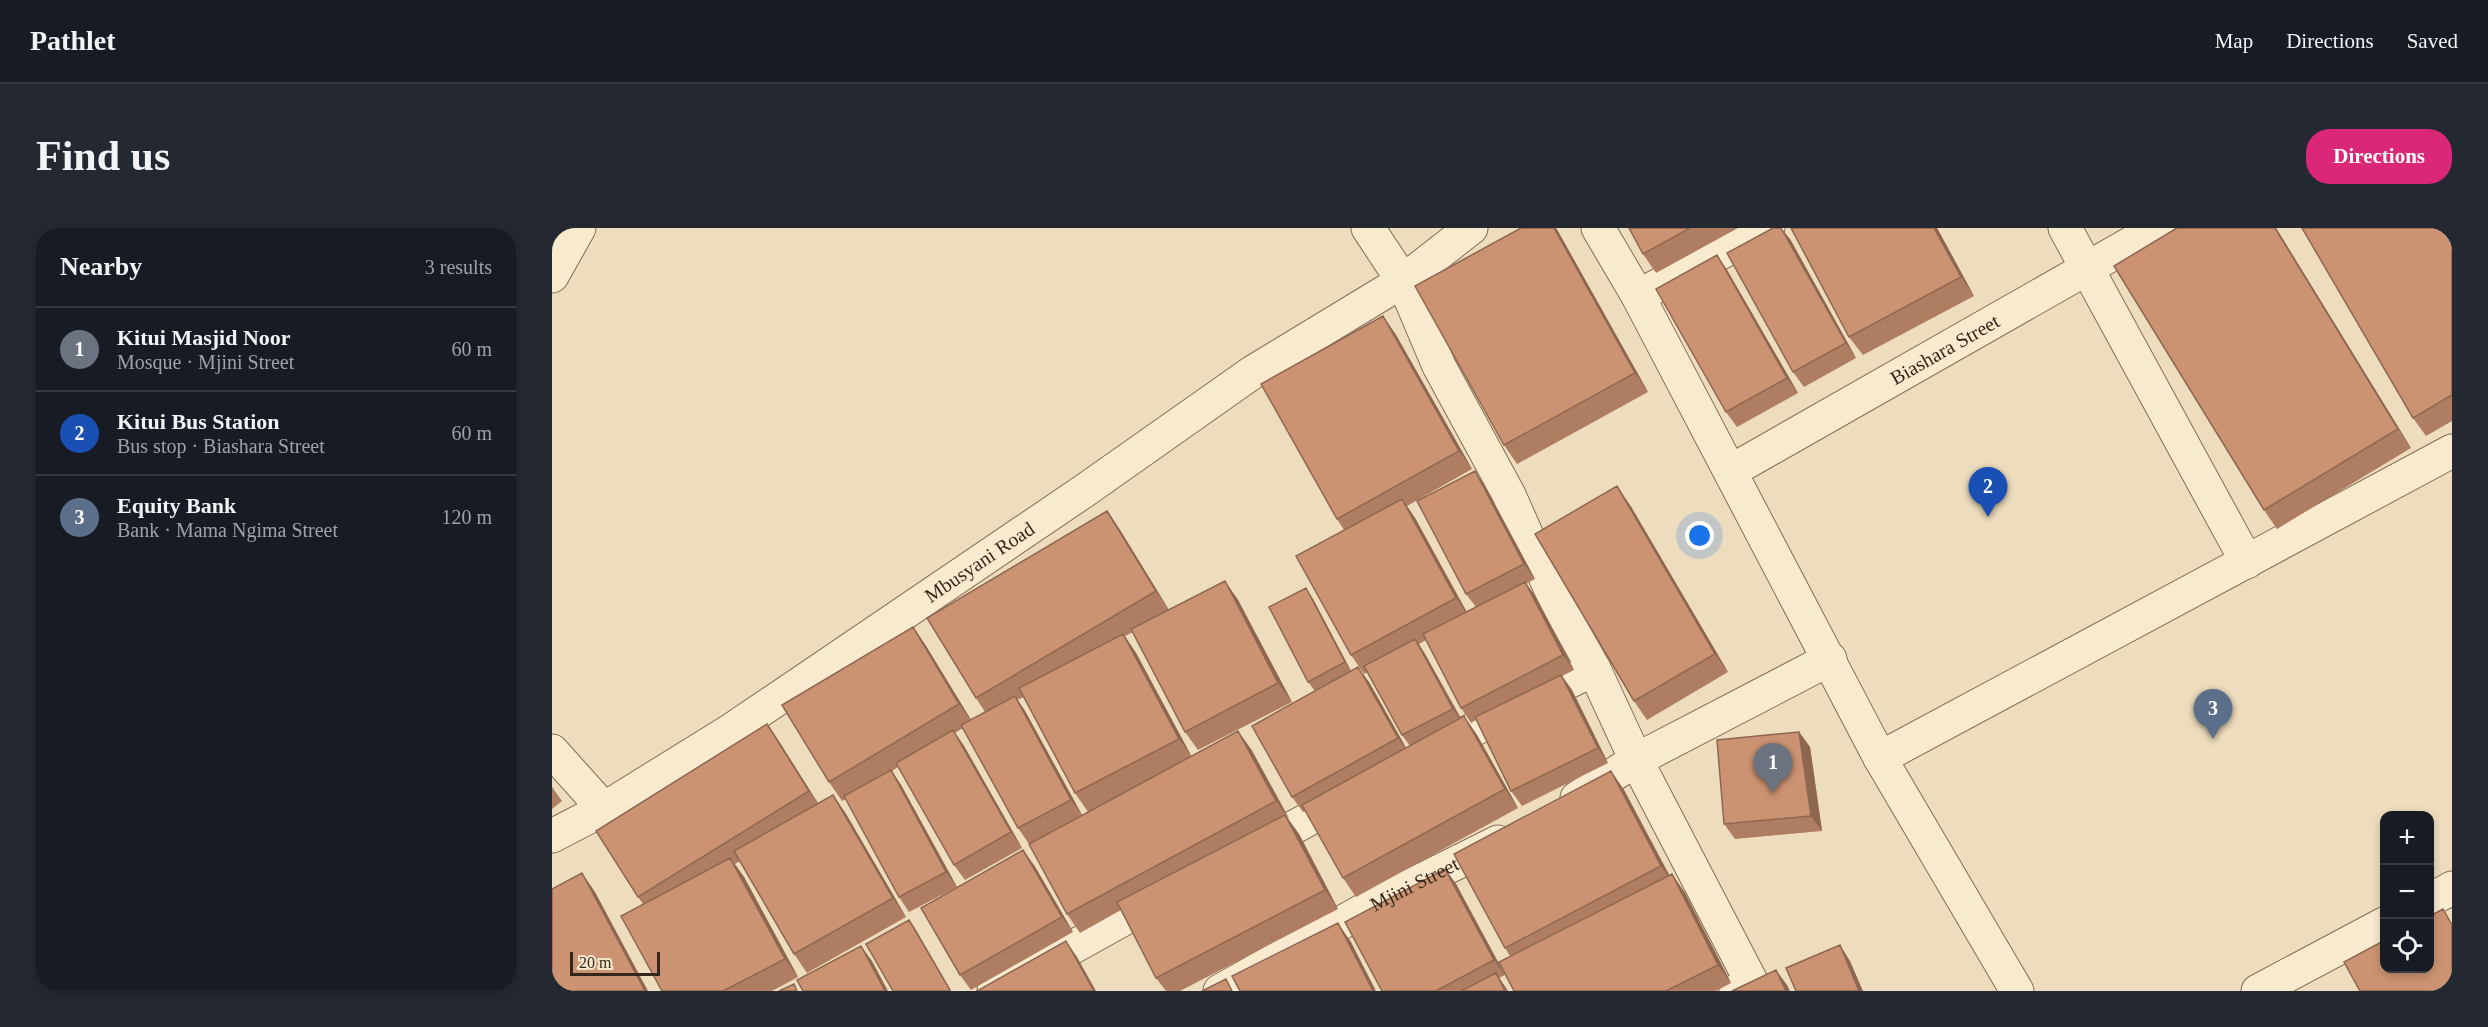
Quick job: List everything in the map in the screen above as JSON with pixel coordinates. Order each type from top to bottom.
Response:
[{"type":"street","points":[[552,276],[579,228]]},
{"type":"street","points":[[1368,228],[1403,281],[1439,366],[1509,495],[1555,599],[1594,669],[1636,760],[1752,983],[1736,991]]},
{"type":"street","name":"Mbusyani Road","points":[[552,836],[604,809],[733,729],[1084,491],[1253,372],[1403,281],[1471,228]]},
{"type":"street","points":[[1598,228],[1638,296],[1880,758],[2017,991]]},
{"type":"street","points":[[1638,296],[1767,228]]},
{"type":"street","points":[[2065,228],[2247,562]]},
{"type":"street","name":"Biashara Street","points":[[1731,471],[2158,228]]},
{"type":"street","points":[[1880,758],[2452,451]]},
{"type":"street","name":"Mjini Street","points":[[1220,991],[1382,900],[1539,820],[1636,760],[1830,659]]},
{"type":"street","points":[[1409,764],[1594,669]]},
{"type":"street","points":[[552,751],[604,809]]},
{"type":"street","points":[[1223,865],[1380,780]]},
{"type":"street","points":[[994,991],[1193,880]]},
{"type":"street","points":[[2434,898],[2452,888]]},
{"type":"street","points":[[2258,991],[2380,927]]},
{"type":"building","points":[[1521,228],[1554,228],[1635,373],[1504,445],[1415,286]]},
{"type":"building","points":[[1629,228],[1690,228],[1643,254]]},
{"type":"building","points":[[1773,228],[1781,228],[1846,343],[1793,372],[1727,253]]},
{"type":"building","points":[[1791,228],[1934,228],[1961,277],[1849,337]]},
{"type":"building","points":[[2177,228],[2275,228],[2398,429],[2264,510],[2114,266]]},
{"type":"building","points":[[2302,228],[2452,228],[2452,395],[2413,418]]},
{"type":"building","points":[[1717,255],[1787,378],[1726,412],[1656,289]]},
{"type":"building","points":[[1383,316],[1459,451],[1337,519],[1261,384]]},
{"type":"building","points":[[1475,471],[1524,564],[1466,594],[1417,501]]},
{"type":"building","points":[[1617,486],[1715,654],[1634,701],[1535,534]]},
{"type":"building","points":[[1402,499],[1456,598],[1351,655],[1296,556]]},
{"type":"building","points":[[1107,511],[1156,591],[976,698],[927,618]]},
{"type":"building","points":[[1225,581],[1278,683],[1185,732],[1131,629]]},
{"type":"building","points":[[1525,582],[1563,655],[1461,708],[1423,634]]},
{"type":"building","points":[[1306,588],[1345,662],[1308,682],[1269,607]]},
{"type":"building","points":[[913,627],[959,704],[829,782],[782,705]]},
{"type":"building","points":[[1123,634],[1179,739],[1075,793],[1019,688]]},
{"type":"building","points":[[1415,639],[1453,709],[1402,735],[1364,666]]},
{"type":"building","points":[[1358,667],[1398,738],[1292,797],[1252,726]]},
{"type":"building","points":[[1561,675],[1598,748],[1511,791],[1475,717]]},
{"type":"building","points":[[1015,696],[1071,800],[1018,828],[961,725]]},
{"type":"building","points":[[1464,716],[1505,789],[1343,878],[1302,805]]},
{"type":"building","points":[[767,724],[809,791],[638,897],[596,831]]},
{"type":"building","points":[[953,730],[1011,832],[954,865],[896,763]]},
{"type":"building","points":[[1238,731],[1276,801],[1067,914],[1029,844]]},
{"type":"building","points":[[1799,732],[1811,816],[1724,824],[1717,740]]},
{"type":"building","points":[[891,770],[946,872],[899,897],[844,796]]},
{"type":"building","points":[[1611,771],[1661,866],[1505,948],[1454,854]]},
{"type":"building","points":[[833,795],[893,898],[794,954],[734,851]]},
{"type":"building","points":[[1285,815],[1325,890],[1156,978],[1117,902]]},
{"type":"building","points":[[1023,850],[1062,917],[960,975],[921,908]]},
{"type":"building","points":[[730,858],[785,959],[723,991],[662,991],[621,916]]},
{"type":"building","points":[[1445,869],[1494,960],[1436,991],[1382,991],[1345,922]]},
{"type":"building","points":[[582,873],[645,991],[552,991],[552,889]]},
{"type":"building","points":[[1672,874],[1718,965],[1666,991],[1514,991],[1499,962]]},
{"type":"building","points":[[2443,909],[2452,925],[2452,991],[2360,991],[2344,962],[2380,943],[2380,973],[2434,973],[2434,914]]},
{"type":"building","points":[[909,920],[950,990],[893,991],[866,944]]},
{"type":"building","points":[[1338,923],[1373,991],[1240,991],[1232,976]]},
{"type":"building","points":[[1066,941],[1094,991],[977,991]]},
{"type":"building","points":[[1840,945],[1859,991],[1796,991],[1786,968]]},
{"type":"building","points":[[861,946],[885,991],[803,991],[797,980]]},
{"type":"building","points":[[1776,970],[1786,991],[1732,991]]},
{"type":"building","points":[[1496,973],[1505,991],[1461,991]]},
{"type":"building","points":[[1226,979],[1232,991],[1202,991]]},
{"type":"building","points":[[794,984],[797,991],[779,991]]},
{"type":"place","name":"Kitui Bus Station","points":[[1988,517]]},
{"type":"place","name":"Equity Bank","points":[[2213,739]]},
{"type":"place","name":"Kitui Masjid Noor","points":[[1773,793]]}]
